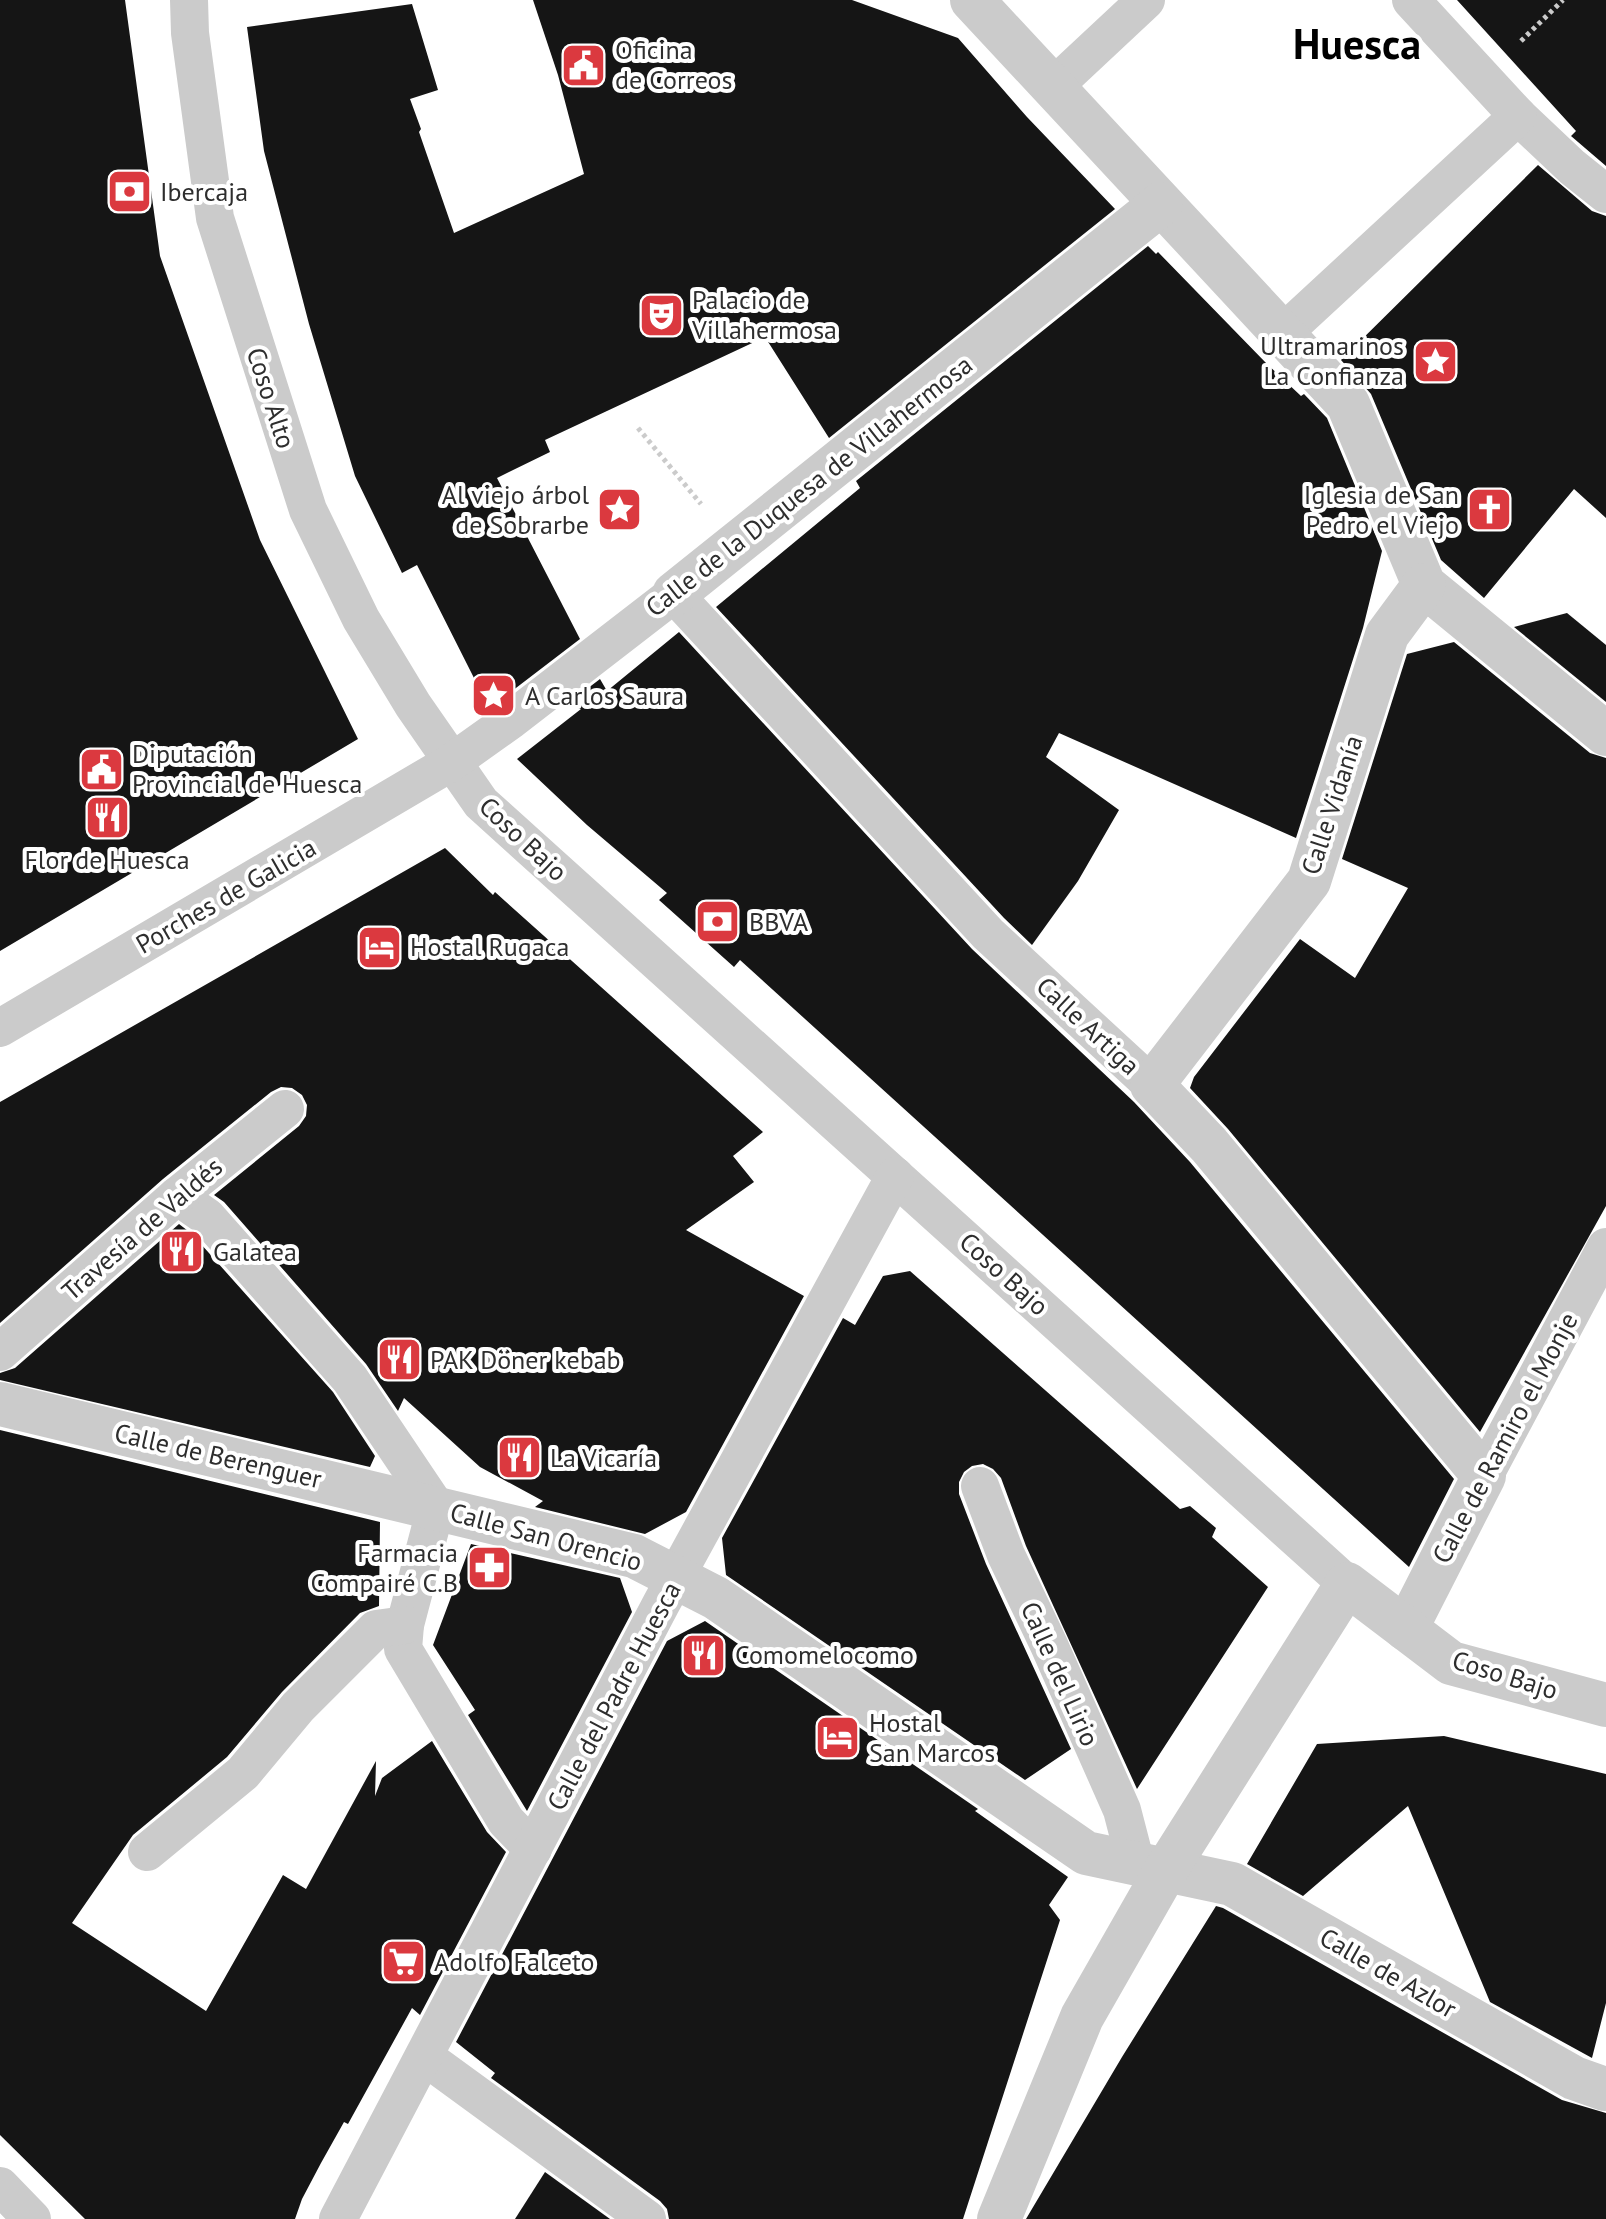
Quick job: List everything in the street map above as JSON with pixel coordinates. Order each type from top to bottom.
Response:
[{"type":"street","name":"Coso Alto","points":[[189,0],[190,33],[215,218],[255,352],[308,510],[361,619],[452,762]]},
{"type":"street","points":[[1053,87],[1146,0]]},
{"type":"street","points":[[1411,0],[1518,116],[1606,194]]},
{"type":"street","points":[[986,16],[1348,404],[1424,585],[1606,734]]},
{"type":"street","points":[[1282,334],[1518,116]]},
{"type":"street","name":"Calle de la Duquesa de Villahermosa","points":[[452,762],[674,594],[1161,204]]},
{"type":"street","name":"Calle Vidanía","points":[[1152,1085],[1309,881],[1387,635],[1424,585]]},
{"type":"street","name":"Calle Artiga","points":[[674,594],[988,934],[1152,1085],[1209,1145],[1484,1476]]},
{"type":"street","name":"Porches de Galicia","points":[[0,1028],[452,762]]},
{"type":"street","name":"Coso Bajo","points":[[452,762],[481,803],[1347,1584],[1451,1663],[1606,1705]]},
{"type":"street","name":"Travesía de Valdés","points":[[0,1352],[177,1196],[285,1109]]},
{"type":"street","name":"Calle del Padre Huesca","points":[[338,2219],[676,1577],[895,1176]]},
{"type":"street","name":"Calle San Orencio","points":[[177,1196],[207,1217],[350,1379],[436,1507],[634,1556],[676,1577],[716,1598],[1086,1853],[1151,1867]]},
{"type":"street","name":"Calle de Ramiro el Monje","points":[[1406,1629],[1606,1247]]},
{"type":"street","name":"Calle de Berenguer","points":[[0,1404],[436,1507]]},
{"type":"street","name":"Calle del Lirio","points":[[980,1486],[1006,1555],[1151,1867]]},
{"type":"street","points":[[436,1507],[405,1625],[403,1649],[506,1821],[533,1849]]},
{"type":"street","points":[[999,2219],[1082,2017],[1151,1867],[1347,1584]]},
{"type":"street","points":[[147,1852],[243,1773],[298,1707],[376,1629],[405,1625]]},
{"type":"street","name":"Calle de Azlor","points":[[1151,1867],[1232,1884],[1574,2078],[1605,2089]]},
{"type":"street","points":[[425,2057],[647,2219]]},
{"type":"street","points":[[0,2186],[32,2219]]},
{"type":"path","points":[[638,428],[735,545]]},
{"type":"building","points":[[0,0],[125,0],[160,256],[260,540],[358,739],[0,951]]},
{"type":"building","points":[[533,0],[852,0],[958,38],[1027,117],[1115,209],[829,438],[765,337],[545,440],[550,452],[497,478],[580,639],[512,691],[481,684],[474,678],[417,565],[402,573],[355,476],[309,324],[264,151],[247,27],[412,4],[438,90],[410,99],[454,233],[584,174],[558,75]]},
{"type":"building","points":[[1457,0],[1606,0],[1606,166],[1571,136],[1576,131]]},
{"type":"building","points":[[1538,165],[1592,211],[1606,216],[1606,518],[1574,489],[1484,598],[1441,560],[1371,394],[1341,360]]},
{"type":"building","points":[[1148,246],[1156,254],[1158,252],[1267,364],[1301,396],[1304,394],[1327,418],[1382,551],[1363,628],[1296,838],[1059,733],[1046,757],[1119,810],[1078,881],[1032,945],[716,607],[860,488],[856,481]]},
{"type":"building","points":[[1567,613],[1606,645],[1606,702],[1514,627]]},
{"type":"building","points":[[679,632],[972,949],[1134,1102],[1190,1162],[1454,1479],[1409,1567],[740,960],[734,967],[659,900],[667,893],[587,825],[517,759],[581,709],[566,705],[600,679],[607,691]]},
{"type":"building","points":[[1454,642],[1590,753],[1606,758],[1606,1206],[1480,1432],[1228,1129],[1190,1088],[1194,1077],[1300,939],[1355,978],[1408,888],[1342,859],[1407,654]]},
{"type":"building","points":[[445,848],[493,895],[495,892],[763,1132],[733,1156],[754,1182],[686,1230],[804,1296],[686,1512],[645,1534],[535,1507],[543,1501],[480,1467],[404,1398],[398,1411],[366,1364],[224,1202],[214,1195],[299,1126],[306,1116],[307,1105],[302,1095],[292,1088],[281,1087],[271,1092],[163,1179],[0,1323],[0,1102]]},
{"type":"building","points":[[179,1224],[192,1234],[333,1392],[375,1456],[370,1467],[0,1380],[0,1373],[15,1368]]},
{"type":"building","points":[[910,1271],[1180,1509],[1190,1506],[1216,1528],[1212,1537],[1268,1587],[1137,1789],[1026,1546],[1001,1478],[993,1469],[983,1464],[972,1466],[964,1472],[959,1482],[959,1494],[986,1564],[1071,1749],[1025,1780],[726,1575],[722,1538],[843,1318],[855,1325],[883,1276]]},
{"type":"building","points":[[0,1430],[380,1522],[379,1606],[360,1613],[282,1692],[227,1757],[133,1835],[72,1923],[206,2011],[283,1875],[306,1889],[376,1761],[375,1796],[382,1778],[432,1741],[487,1832],[506,1852],[420,2015],[412,2008],[348,2124],[344,2122],[321,2163],[295,2219],[85,2219],[0,2135]]},
{"type":"building","points":[[471,1544],[620,1578],[632,1612],[527,1811],[468,1715],[475,1710],[433,1645]]},
{"type":"building","points":[[705,1621],[978,1809],[975,1811],[1068,1877],[1049,1905],[1060,1920],[963,2219],[669,2219],[667,2209],[660,2201],[491,2078],[495,2073],[456,2042],[667,1641]]},
{"type":"building","points":[[1444,1736],[1606,1774],[1606,2003],[1592,2058],[1490,2002],[1408,1806],[1303,1896],[1247,1864],[1317,1744]]},
{"type":"building","points":[[1216,1906],[1562,2100],[1606,2113],[1606,2219],[1026,2219]]},
{"type":"building","points":[[545,2172],[610,2219],[515,2219]]},
{"type":"place","name":"Oficina de Correos","points":[[584,65]]},
{"type":"place","name":"Ibercaja","points":[[129,192]]},
{"type":"place","name":"Palacio de Villahermosa","points":[[661,315]]},
{"type":"place","name":"Ultramarinos La Confianza","points":[[1435,361]]},
{"type":"place","name":"Al viejo árbol de Sobrarbe","points":[[620,510]]},
{"type":"place","name":"Iglesia de San Pedro el Viejo","points":[[1490,510]]},
{"type":"place","name":"A Carlos Saura","points":[[494,696]]},
{"type":"place","name":"Diputación Provincial de Huesca","points":[[101,769]]},
{"type":"place","name":"Flor de Huesca","points":[[107,817]]},
{"type":"place","name":"BBVA","points":[[718,922]]},
{"type":"place","name":"Hostal Rugaca","points":[[379,947]]},
{"type":"place","name":"Galatea","points":[[182,1252]]},
{"type":"place","name":"PAK Döner kebab","points":[[399,1360]]},
{"type":"place","name":"La Vicaría","points":[[519,1458]]},
{"type":"place","name":"Farmacia Compairé C.B","points":[[489,1568]]},
{"type":"place","name":"Comomelocomo","points":[[704,1655]]},
{"type":"place","name":"Hostal San Marcos","points":[[838,1738]]},
{"type":"place","name":"Adolfo Falceto","points":[[403,1962]]},
{"type":"district","name":"Huesca","points":[[1357,44]]}]
